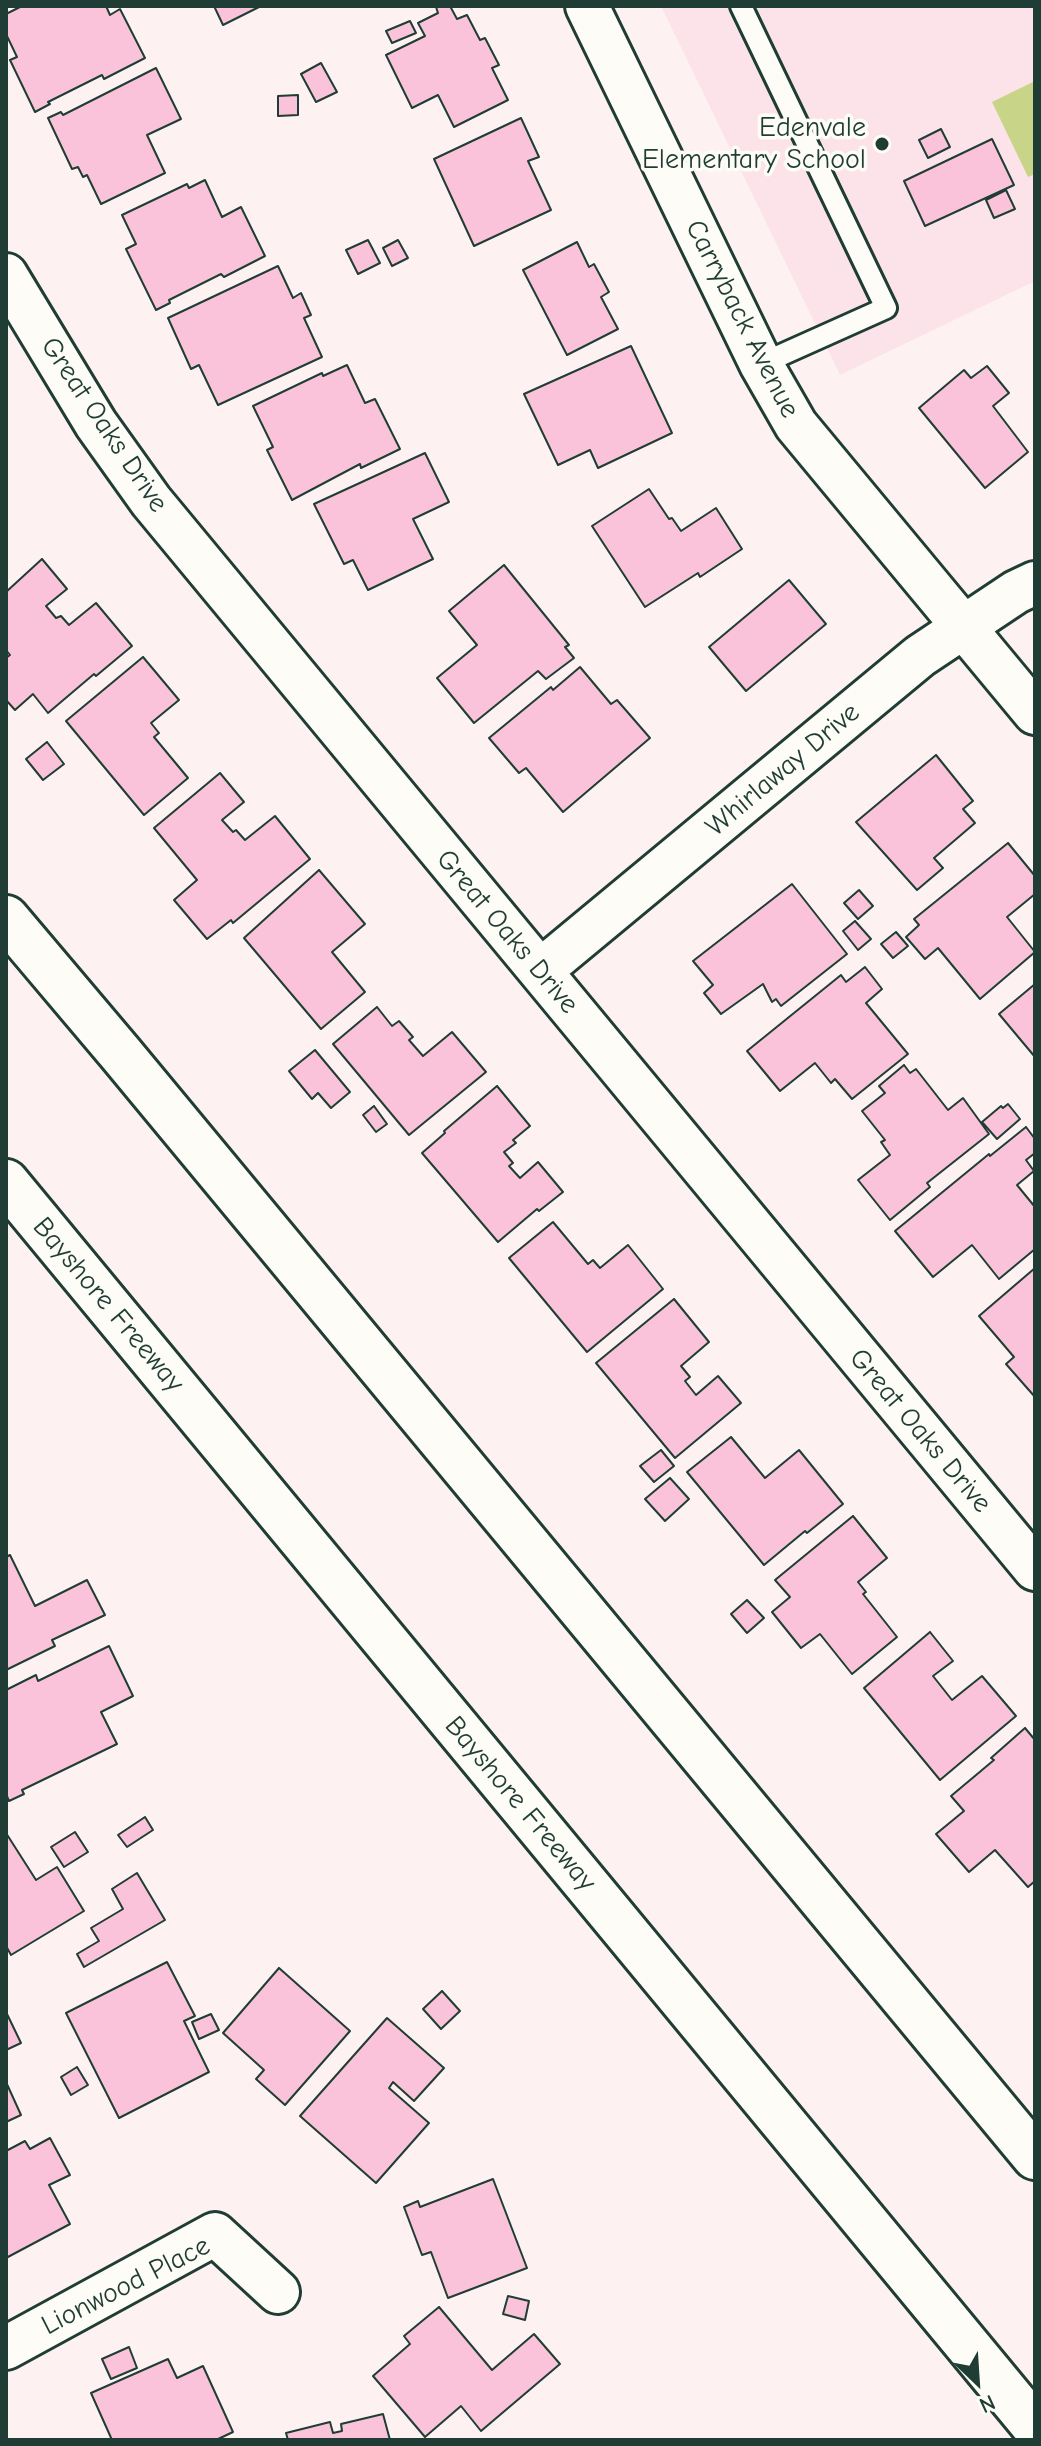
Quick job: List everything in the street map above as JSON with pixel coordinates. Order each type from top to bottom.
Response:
[{"type":"highway","points":[[6,918],[152,1090],[1035,2157]]},
{"type":"highway","name":"Bayshore Freeway","points":[[6,1182],[1035,2427]]},
{"type":"street","name":"Carryback Avenue","points":[[590,8],[761,364],[796,425],[1035,713]]},
{"type":"street","name":"Great Oaks Drive","points":[[6,275],[96,424],[151,501],[1035,1569]]},
{"type":"street","name":"Whirlaway Drive","points":[[540,971],[920,656],[1016,592],[1035,583]]},
{"type":"street","name":"Lionwood Place","points":[[6,2348],[215,2234],[278,2292]]},
{"type":"lane","points":[[741,6],[886,308],[761,364]]},
{"type":"shaded area","name":"Edenvale Elementary School","points":[[661,6],[1035,6],[1035,281],[840,375]]},
{"type":"green space","points":[[1035,81],[1035,174],[1028,177],[992,102]]},
{"type":"building","points":[[22,6],[106,6],[110,15],[120,9],[145,58],[104,79],[102,75],[48,102],[50,104],[35,112],[10,60],[17,57],[6,34],[6,14]]},
{"type":"building","points":[[214,6],[261,6],[223,25]]},
{"type":"building","points":[[450,6],[457,19],[467,15],[480,40],[485,38],[499,65],[492,68],[508,100],[454,127],[438,95],[412,108],[386,55],[425,36],[418,23],[438,13],[436,7]]},
{"type":"building","points":[[410,21],[416,33],[392,43],[386,31]]},
{"type":"building","points":[[321,63],[337,92],[316,102],[301,74]]},
{"type":"building","points":[[156,68],[181,119],[147,135],[165,173],[101,204],[87,175],[83,177],[78,167],[72,169],[48,118],[61,112],[63,115]]},
{"type":"building","points":[[298,95],[298,115],[278,116],[278,96]]},
{"type":"building","points":[[521,118],[539,157],[528,161],[551,210],[474,246],[434,159]]},
{"type":"building","points":[[941,129],[950,147],[928,158],[919,140]]},
{"type":"building","points":[[992,139],[1014,185],[925,226],[904,181]]},
{"type":"building","points":[[205,180],[222,217],[241,207],[265,256],[224,277],[221,274],[169,300],[170,303],[156,310],[126,249],[136,244],[122,215],[187,184],[189,188]]},
{"type":"building","points":[[1006,190],[1015,209],[994,218],[986,200]]},
{"type":"building","points":[[368,240],[380,263],[358,274],[346,250]]},
{"type":"building","points":[[398,240],[408,258],[392,266],[383,248]]},
{"type":"building","points":[[577,242],[589,267],[594,264],[609,292],[601,297],[618,329],[567,355],[523,270]]},
{"type":"building","points":[[278,266],[293,298],[301,293],[311,315],[304,318],[322,357],[218,405],[199,365],[191,369],[168,318]]},
{"type":"building","points":[[631,346],[672,433],[598,468],[590,450],[558,465],[524,394]]},
{"type":"building","points":[[347,365],[365,403],[375,399],[400,449],[361,468],[360,464],[292,500],[267,450],[273,447],[253,406],[322,373],[323,376]]},
{"type":"building","points":[[987,366],[1009,393],[993,406],[1028,452],[985,488],[919,408],[964,370],[971,378]]},
{"type":"building","points":[[425,453],[449,502],[413,519],[433,559],[368,590],[353,560],[344,564],[314,504]]},
{"type":"building","points":[[649,489],[681,531],[716,508],[742,549],[700,577],[698,573],[645,607],[592,526]]},
{"type":"building","points":[[42,559],[67,589],[46,606],[56,618],[61,616],[69,625],[96,603],[132,646],[48,713],[33,694],[15,710],[6,700],[6,658],[10,655],[6,650],[6,592]]},
{"type":"building","points":[[504,565],[569,645],[565,647],[574,658],[546,679],[538,671],[474,723],[437,678],[477,645],[449,611]]},
{"type":"building","points":[[789,580],[826,624],[746,691],[709,647]]},
{"type":"building","points":[[143,657],[179,700],[151,723],[159,733],[154,737],[188,778],[144,815],[66,721]]},
{"type":"building","points":[[580,667],[611,704],[617,700],[650,738],[563,812],[526,768],[519,773],[489,738]]},
{"type":"building","points":[[47,742],[64,764],[43,780],[26,759]]},
{"type":"building","points":[[936,755],[973,801],[963,809],[975,823],[934,858],[943,868],[917,890],[856,822]]},
{"type":"building","points":[[220,773],[244,802],[222,820],[233,832],[236,830],[245,840],[275,816],[310,859],[233,923],[231,920],[207,939],[174,900],[197,880],[154,828]]},
{"type":"building","points":[[1008,843],[1035,876],[1035,894],[1007,917],[1035,952],[980,999],[938,948],[925,959],[906,937],[919,925],[914,919]]},
{"type":"building","points":[[319,870],[365,924],[332,952],[365,992],[321,1029],[244,938]]},
{"type":"building","points":[[792,884],[847,954],[781,1006],[776,999],[772,1002],[763,984],[721,1014],[704,993],[713,985],[693,961]]},
{"type":"building","points":[[859,890],[873,906],[858,919],[844,903]]},
{"type":"building","points":[[855,921],[871,939],[858,950],[843,931]]},
{"type":"building","points":[[896,932],[908,946],[893,958],[881,944]]},
{"type":"building","points":[[865,967],[882,989],[866,1003],[908,1054],[852,1099],[835,1079],[831,1083],[815,1063],[780,1091],[747,1051],[841,975],[846,982]]},
{"type":"building","points":[[1035,984],[1035,1057],[999,1014]]},
{"type":"building","points":[[377,1007],[392,1026],[399,1021],[413,1037],[409,1040],[423,1056],[452,1032],[486,1072],[409,1135],[333,1044]]},
{"type":"building","points":[[315,1050],[350,1092],[331,1108],[318,1093],[312,1099],[289,1071]]},
{"type":"building","points":[[904,1065],[910,1073],[916,1069],[948,1110],[963,1098],[989,1134],[927,1183],[930,1187],[890,1220],[858,1180],[890,1155],[881,1142],[885,1140],[862,1111],[885,1093],[879,1086]]},
{"type":"building","points":[[497,1086],[530,1126],[504,1152],[513,1163],[509,1166],[520,1178],[538,1162],[563,1192],[498,1242],[422,1153]]},
{"type":"building","points":[[1008,1104],[1020,1119],[997,1139],[982,1122]]},
{"type":"building","points":[[374,1106],[387,1124],[376,1132],[363,1115]]},
{"type":"building","points":[[1026,1127],[1035,1139],[1035,1153],[1026,1160],[1034,1171],[1017,1185],[1035,1207],[1035,1249],[999,1279],[972,1245],[933,1277],[895,1231]]},
{"type":"building","points":[[553,1222],[588,1264],[593,1260],[600,1268],[628,1245],[663,1289],[587,1352],[509,1258]]},
{"type":"building","points":[[1035,1268],[1035,1397],[1006,1364],[1014,1357],[979,1316]]},
{"type":"building","points":[[674,1299],[709,1342],[681,1366],[690,1377],[685,1381],[696,1395],[718,1376],[741,1403],[675,1458],[596,1363]]},
{"type":"building","points":[[731,1437],[765,1478],[799,1450],[843,1504],[764,1565],[687,1472]]},
{"type":"building","points":[[661,1450],[674,1466],[654,1482],[640,1466]]},
{"type":"building","points":[[670,1478],[689,1499],[665,1521],[645,1499]]},
{"type":"building","points":[[853,1516],[887,1558],[858,1582],[866,1592],[863,1594],[897,1637],[852,1674],[820,1634],[801,1648],[772,1612],[790,1597],[775,1580]]},
{"type":"building","points":[[10,1555],[35,1606],[87,1580],[105,1615],[52,1640],[55,1646],[6,1670],[6,1557]]},
{"type":"building","points":[[747,1600],[764,1618],[747,1633],[731,1614]]},
{"type":"building","points":[[930,1632],[953,1661],[933,1676],[952,1700],[982,1676],[1016,1716],[940,1780],[864,1688]]},
{"type":"building","points":[[109,1646],[133,1696],[101,1712],[117,1744],[22,1790],[24,1794],[9,1801],[6,1794],[6,1690],[36,1675],[38,1681]]},
{"type":"building","points":[[1025,1728],[1035,1740],[1035,1881],[1028,1887],[995,1850],[969,1872],[936,1834],[964,1811],[951,1796],[994,1760],[991,1758]]},
{"type":"building","points":[[145,1817],[153,1830],[127,1847],[118,1835]]},
{"type":"building","points":[[75,1832],[88,1852],[64,1867],[51,1847]]},
{"type":"building","points":[[6,1833],[36,1880],[57,1867],[84,1911],[11,1955],[6,1946]]},
{"type":"building","points":[[137,1873],[165,1920],[84,1967],[77,1954],[99,1941],[91,1928],[123,1909],[112,1889]]},
{"type":"building","points":[[167,1962],[195,2016],[184,2021],[209,2072],[119,2118],[66,2013]]},
{"type":"building","points":[[279,1968],[350,2031],[285,2105],[256,2079],[264,2070],[223,2033]]},
{"type":"building","points":[[442,1991],[460,2011],[441,2029],[423,2009]]},
{"type":"building","points":[[211,2014],[219,2030],[199,2039],[192,2022]]},
{"type":"building","points":[[6,2015],[21,2043],[6,2050]]},
{"type":"building","points":[[387,2018],[444,2068],[414,2101],[393,2082],[389,2088],[429,2123],[376,2183],[300,2116]]},
{"type":"building","points":[[77,2067],[88,2085],[71,2095],[61,2077]]},
{"type":"building","points":[[6,2082],[21,2115],[6,2122]]},
{"type":"building","points":[[50,2138],[70,2175],[49,2185],[70,2224],[6,2258],[6,2151],[25,2141],[30,2149]]},
{"type":"building","points":[[493,2179],[527,2268],[448,2298],[431,2252],[422,2255],[404,2207],[418,2201],[420,2207]]},
{"type":"building","points":[[508,2296],[529,2301],[525,2320],[503,2314]]},
{"type":"building","points":[[439,2307],[492,2370],[534,2334],[560,2364],[481,2431],[461,2406],[425,2437],[373,2376],[410,2344],[404,2336]]},
{"type":"building","points":[[129,2347],[137,2368],[111,2379],[102,2359]]},
{"type":"building","points":[[168,2359],[177,2378],[203,2366],[233,2432],[216,2440],[112,2440],[91,2393]]},
{"type":"building","points":[[383,2414],[390,2440],[288,2440],[286,2433],[330,2422],[333,2433],[342,2431],[341,2424]]},
{"type":"place","name":"Edenvale Elementary School","points":[[882,144]]}]
